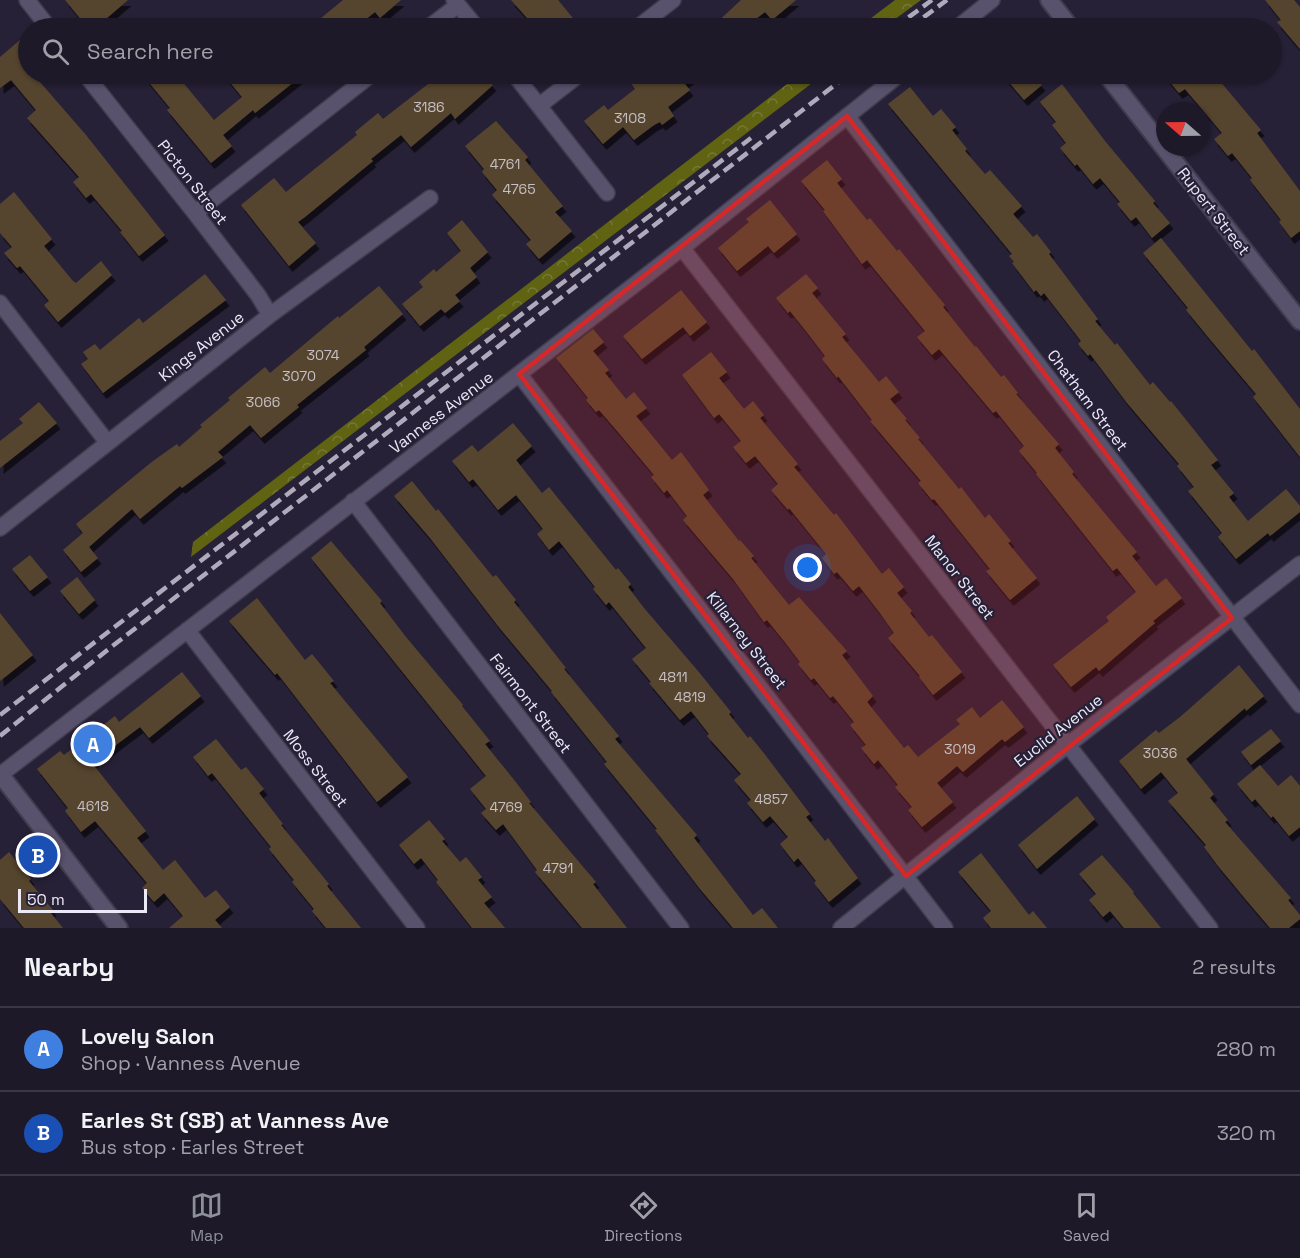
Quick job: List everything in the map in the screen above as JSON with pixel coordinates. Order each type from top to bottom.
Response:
[{"type":"street","points":[[27,0],[41,18]]},
{"type":"street","points":[[650,18],[674,0]]},
{"type":"street","points":[[970,18],[992,0]]},
{"type":"street","points":[[1050,0],[1064,18]]},
{"type":"street","points":[[439,18],[456,2],[469,18]]},
{"type":"street","name":"Picton Street","points":[[93,84],[258,295],[270,315]]},
{"type":"street","points":[[195,213],[359,84]]},
{"type":"street","points":[[522,84],[607,193]]},
{"type":"street","points":[[540,105],[567,84]]},
{"type":"street","name":"Vanness Avenue","points":[[0,774],[682,248],[887,84]]},
{"type":"street","name":"Rupert Street","points":[[1114,84],[1300,321]]},
{"type":"street","name":"Chatham Street","points":[[847,116],[1300,705]]},
{"type":"street","name":"Kings Avenue","points":[[0,528],[270,315],[430,198]]},
{"type":"street","name":"Manor Street","points":[[682,248],[1210,928]]},
{"type":"street","points":[[0,303],[107,442]]},
{"type":"street","name":"Killarney Street","points":[[519,374],[945,928]]},
{"type":"street","name":"Fairmont Street","points":[[353,501],[681,928]]},
{"type":"street","name":"Euclid Avenue","points":[[841,928],[1068,745],[1300,564]]},
{"type":"street","name":"Moss Street","points":[[188,630],[417,928]]},
{"type":"street","points":[[0,774],[119,928]]},
{"type":"highlighted area","points":[[847,116],[1232,618],[906,876],[519,374]]},
{"type":"green space","points":[[895,0],[921,0],[897,18],[871,18]]},
{"type":"green space","points":[[787,84],[811,84],[191,557],[193,542]]},
{"type":"building","points":[[65,0],[128,0],[107,18],[80,18]]},
{"type":"building","points":[[343,0],[401,0],[380,18],[375,12],[368,18],[321,18]]},
{"type":"building","points":[[511,0],[558,0],[573,18],[527,18]]},
{"type":"building","points":[[741,0],[796,0],[774,18],[770,18],[765,12],[757,18],[722,18]]},
{"type":"building","points":[[1265,0],[1294,0],[1300,7],[1300,49],[1282,28],[1282,18],[1279,18]]},
{"type":"building","points":[[18,42],[18,84],[42,84],[86,135],[165,235],[139,256],[120,232],[122,231],[91,194],[86,198],[73,182],[79,177],[27,118],[36,110],[11,80],[0,88],[0,57]]},
{"type":"building","points":[[150,84],[184,84],[214,120],[242,97],[231,84],[291,84],[255,113],[253,110],[223,135],[232,146],[211,163],[167,110],[170,108]]},
{"type":"building","points":[[428,84],[493,85],[455,119],[451,113],[411,147],[401,135],[298,222],[316,243],[289,266],[241,205],[274,178],[286,192],[357,135],[355,132],[378,113],[383,119]]},
{"type":"building","points":[[631,84],[685,84],[690,90],[668,107],[674,116],[662,125],[660,122],[654,125],[634,140],[623,127],[603,144],[584,121],[604,105],[608,110],[635,89]]},
{"type":"building","points":[[1010,84],[1042,85],[1024,100]]},
{"type":"building","points":[[1062,84],[1170,223],[1152,238],[1136,217],[1131,221],[1117,204],[1120,202],[1100,178],[1093,184],[1060,148],[1066,143],[1052,125],[1056,122],[1040,102]]},
{"type":"building","points":[[1171,84],[1222,84],[1261,130],[1257,133],[1300,191],[1300,231],[1291,238],[1279,222],[1281,220],[1250,180],[1252,178],[1232,153],[1228,156],[1214,139],[1222,133],[1210,119],[1210,102],[1196,102],[1185,89],[1179,93]]},
{"type":"building","points":[[910,87],[933,116],[941,109],[956,127],[952,130],[967,149],[965,151],[985,174],[990,170],[1022,206],[1013,214],[1033,237],[1037,234],[1051,252],[1049,254],[1098,319],[1095,321],[1115,345],[1117,343],[1150,385],[1153,382],[1171,401],[1218,460],[1211,465],[1234,493],[1229,497],[1248,521],[1286,489],[1300,506],[1300,512],[1270,536],[1268,533],[1236,559],[1218,537],[1222,533],[1188,491],[1194,487],[1177,466],[1179,464],[1127,403],[1090,354],[1088,356],[1078,344],[1081,341],[1044,293],[1041,296],[1036,290],[1034,292],[1012,263],[1014,262],[1009,256],[1012,254],[888,104]]},
{"type":"building","points":[[496,121],[528,157],[525,160],[563,206],[555,212],[572,231],[539,259],[526,244],[531,240],[492,195],[497,190],[482,172],[484,169],[465,146]]},
{"type":"building","points":[[827,160],[842,179],[837,183],[867,220],[870,218],[897,251],[899,249],[945,305],[943,307],[975,347],[1001,377],[1004,375],[1018,393],[1016,394],[1059,444],[1055,448],[1074,472],[1072,474],[1137,552],[1132,556],[1156,586],[1166,578],[1182,598],[1153,621],[1155,623],[1099,671],[1096,667],[1071,687],[1053,665],[1109,621],[1106,617],[1136,592],[1117,568],[1113,571],[1036,474],[1019,451],[1024,446],[996,411],[993,413],[939,349],[932,355],[917,337],[925,331],[867,260],[862,264],[823,211],[825,210],[801,181]]},
{"type":"building","points":[[14,192],[52,239],[44,246],[73,281],[76,283],[101,261],[112,275],[58,322],[44,305],[49,301],[20,266],[17,268],[4,253],[12,247],[0,233],[0,204]]},
{"type":"building","points":[[770,200],[797,234],[774,253],[768,246],[737,271],[718,248],[749,222],[746,219]]},
{"type":"building","points":[[462,220],[488,252],[470,268],[477,277],[455,295],[460,301],[445,313],[441,309],[420,326],[402,304],[423,287],[419,282],[434,269],[436,272],[461,251],[447,233]]},
{"type":"building","points":[[1161,238],[1252,351],[1254,349],[1300,409],[1300,457],[1253,397],[1256,394],[1186,310],[1188,308],[1143,253]]},
{"type":"building","points":[[205,274],[226,300],[103,393],[81,364],[88,359],[83,352],[95,344],[100,350],[139,318],[143,323]]},
{"type":"building","points":[[806,274],[818,288],[812,293],[846,334],[842,337],[879,382],[886,376],[899,392],[890,399],[907,419],[905,420],[920,438],[918,439],[985,518],[989,514],[1011,541],[1008,543],[1037,578],[1010,600],[986,571],[990,569],[934,499],[932,500],[918,483],[921,481],[822,359],[825,356],[809,335],[776,298]]},
{"type":"building","points":[[379,286],[403,314],[364,347],[366,350],[297,405],[299,407],[261,438],[250,425],[218,452],[223,457],[182,488],[180,486],[140,519],[132,509],[89,547],[98,558],[81,572],[63,550],[83,533],[76,524],[153,461],[177,444],[179,447],[202,427],[200,425],[230,400],[228,398],[265,367],[270,373],[338,316],[339,318]]},
{"type":"building","points":[[681,290],[707,322],[690,336],[683,327],[642,359],[623,336]]},
{"type":"building","points":[[593,329],[604,342],[593,351],[609,370],[605,373],[626,399],[634,392],[647,408],[636,416],[672,460],[681,452],[709,490],[703,495],[739,541],[754,556],[751,558],[789,605],[799,597],[847,651],[842,655],[873,696],[867,702],[904,748],[908,745],[918,757],[960,724],[956,720],[972,707],[980,718],[1002,700],[1024,727],[1005,742],[1002,739],[963,772],[957,766],[937,783],[953,802],[922,827],[908,810],[912,807],[895,787],[898,785],[878,760],[874,764],[861,748],[866,745],[850,725],[854,722],[833,696],[830,698],[814,678],[811,680],[784,641],[767,620],[764,622],[733,579],[683,520],[687,516],[667,490],[664,493],[651,477],[654,475],[599,410],[596,412],[586,400],[588,398],[556,358]]},
{"type":"building","points":[[711,352],[727,372],[719,378],[744,409],[753,401],[764,415],[760,418],[798,464],[794,467],[834,515],[836,513],[882,574],[889,568],[904,587],[897,593],[912,611],[910,613],[929,637],[932,635],[962,672],[933,695],[888,638],[894,633],[859,586],[853,591],[837,572],[834,574],[822,558],[826,554],[789,508],[788,510],[771,490],[778,484],[755,456],[746,463],[733,447],[741,441],[719,414],[714,418],[682,375]]},
{"type":"building","points":[[39,402],[57,423],[0,468],[0,441],[23,423],[19,419]]},
{"type":"building","points":[[513,423],[532,446],[516,460],[542,493],[549,487],[616,570],[618,568],[631,584],[628,587],[644,608],[731,712],[729,714],[748,738],[750,736],[763,752],[810,814],[806,817],[825,841],[828,838],[858,878],[829,902],[798,858],[794,862],[780,844],[788,837],[770,816],[763,822],[747,803],[751,800],[734,780],[741,774],[707,736],[709,734],[691,711],[680,720],[649,683],[651,682],[632,659],[646,648],[609,602],[606,605],[559,541],[549,550],[537,534],[543,529],[516,495],[498,510],[473,479],[469,482],[452,461],[472,445],[478,452]]},
{"type":"building","points":[[412,481],[436,511],[438,509],[493,577],[496,575],[516,600],[514,602],[566,668],[564,669],[619,736],[615,739],[697,835],[694,838],[753,915],[762,908],[778,928],[733,928],[700,889],[655,830],[657,829],[604,764],[607,762],[552,691],[394,496]]},
{"type":"building","points":[[331,541],[382,601],[380,603],[406,637],[463,705],[490,741],[485,744],[531,802],[529,803],[596,882],[593,884],[627,928],[582,928],[535,872],[537,870],[503,824],[496,830],[481,813],[486,809],[470,789],[486,776],[311,558]]},
{"type":"building","points":[[30,555],[48,577],[30,591],[12,569]]},
{"type":"building","points":[[77,577],[95,600],[79,614],[60,591]]},
{"type":"building","points":[[257,598],[305,660],[312,654],[334,681],[330,683],[408,777],[377,802],[277,673],[275,675],[229,621]]},
{"type":"building","points":[[0,613],[33,655],[0,681]]},
{"type":"building","points":[[1239,665],[1264,696],[1246,711],[1245,708],[1186,759],[1214,794],[1210,798],[1228,820],[1225,822],[1291,898],[1288,900],[1300,915],[1300,919],[1289,928],[1270,928],[1218,866],[1204,847],[1206,845],[1168,801],[1178,793],[1161,772],[1141,789],[1119,761],[1156,730],[1159,733],[1180,717]]},
{"type":"building","points":[[182,672],[201,696],[149,738],[140,727],[92,763],[146,831],[137,838],[163,870],[175,860],[205,898],[216,890],[230,907],[215,920],[222,928],[169,928],[183,916],[164,893],[154,902],[142,888],[147,883],[95,821],[81,832],[65,811],[68,808],[37,769],[60,751],[64,755],[115,716],[119,722]]},
{"type":"building","points":[[1271,729],[1281,741],[1251,765],[1241,752]]},
{"type":"building","points":[[216,739],[241,770],[246,767],[264,789],[259,793],[283,824],[281,825],[361,928],[326,928],[292,882],[294,880],[269,849],[271,847],[212,773],[208,776],[193,757]]},
{"type":"building","points":[[1260,765],[1278,786],[1291,775],[1300,786],[1300,827],[1289,836],[1273,816],[1271,818],[1255,799],[1252,802],[1237,784]]},
{"type":"building","points":[[1077,796],[1095,819],[1037,869],[1018,845]]},
{"type":"building","points":[[429,820],[445,839],[442,841],[460,862],[466,857],[482,877],[478,880],[492,897],[484,903],[505,928],[472,928],[436,882],[438,880],[421,858],[414,864],[399,845]]},
{"type":"building","points":[[9,852],[31,879],[29,881],[53,910],[50,912],[63,928],[24,928],[0,899],[0,860]]},
{"type":"building","points":[[981,853],[1029,915],[1033,911],[1047,928],[991,928],[983,918],[991,911],[958,872]]},
{"type":"building","points":[[1102,855],[1161,928],[1124,928],[1110,911],[1103,917],[1089,900],[1096,894],[1079,874]]},
{"type":"railway","points":[[908,18],[932,0]]},
{"type":"railway","points":[[923,18],[947,0]]},
{"type":"railway","points":[[0,736],[836,84]]},
{"type":"railway","points":[[0,715],[751,138]]},
{"type":"place","name":"Lovely Salon","points":[[93,744]]},
{"type":"place","name":"Earles St (SB) at Vanness Ave","points":[[38,855]]}]
